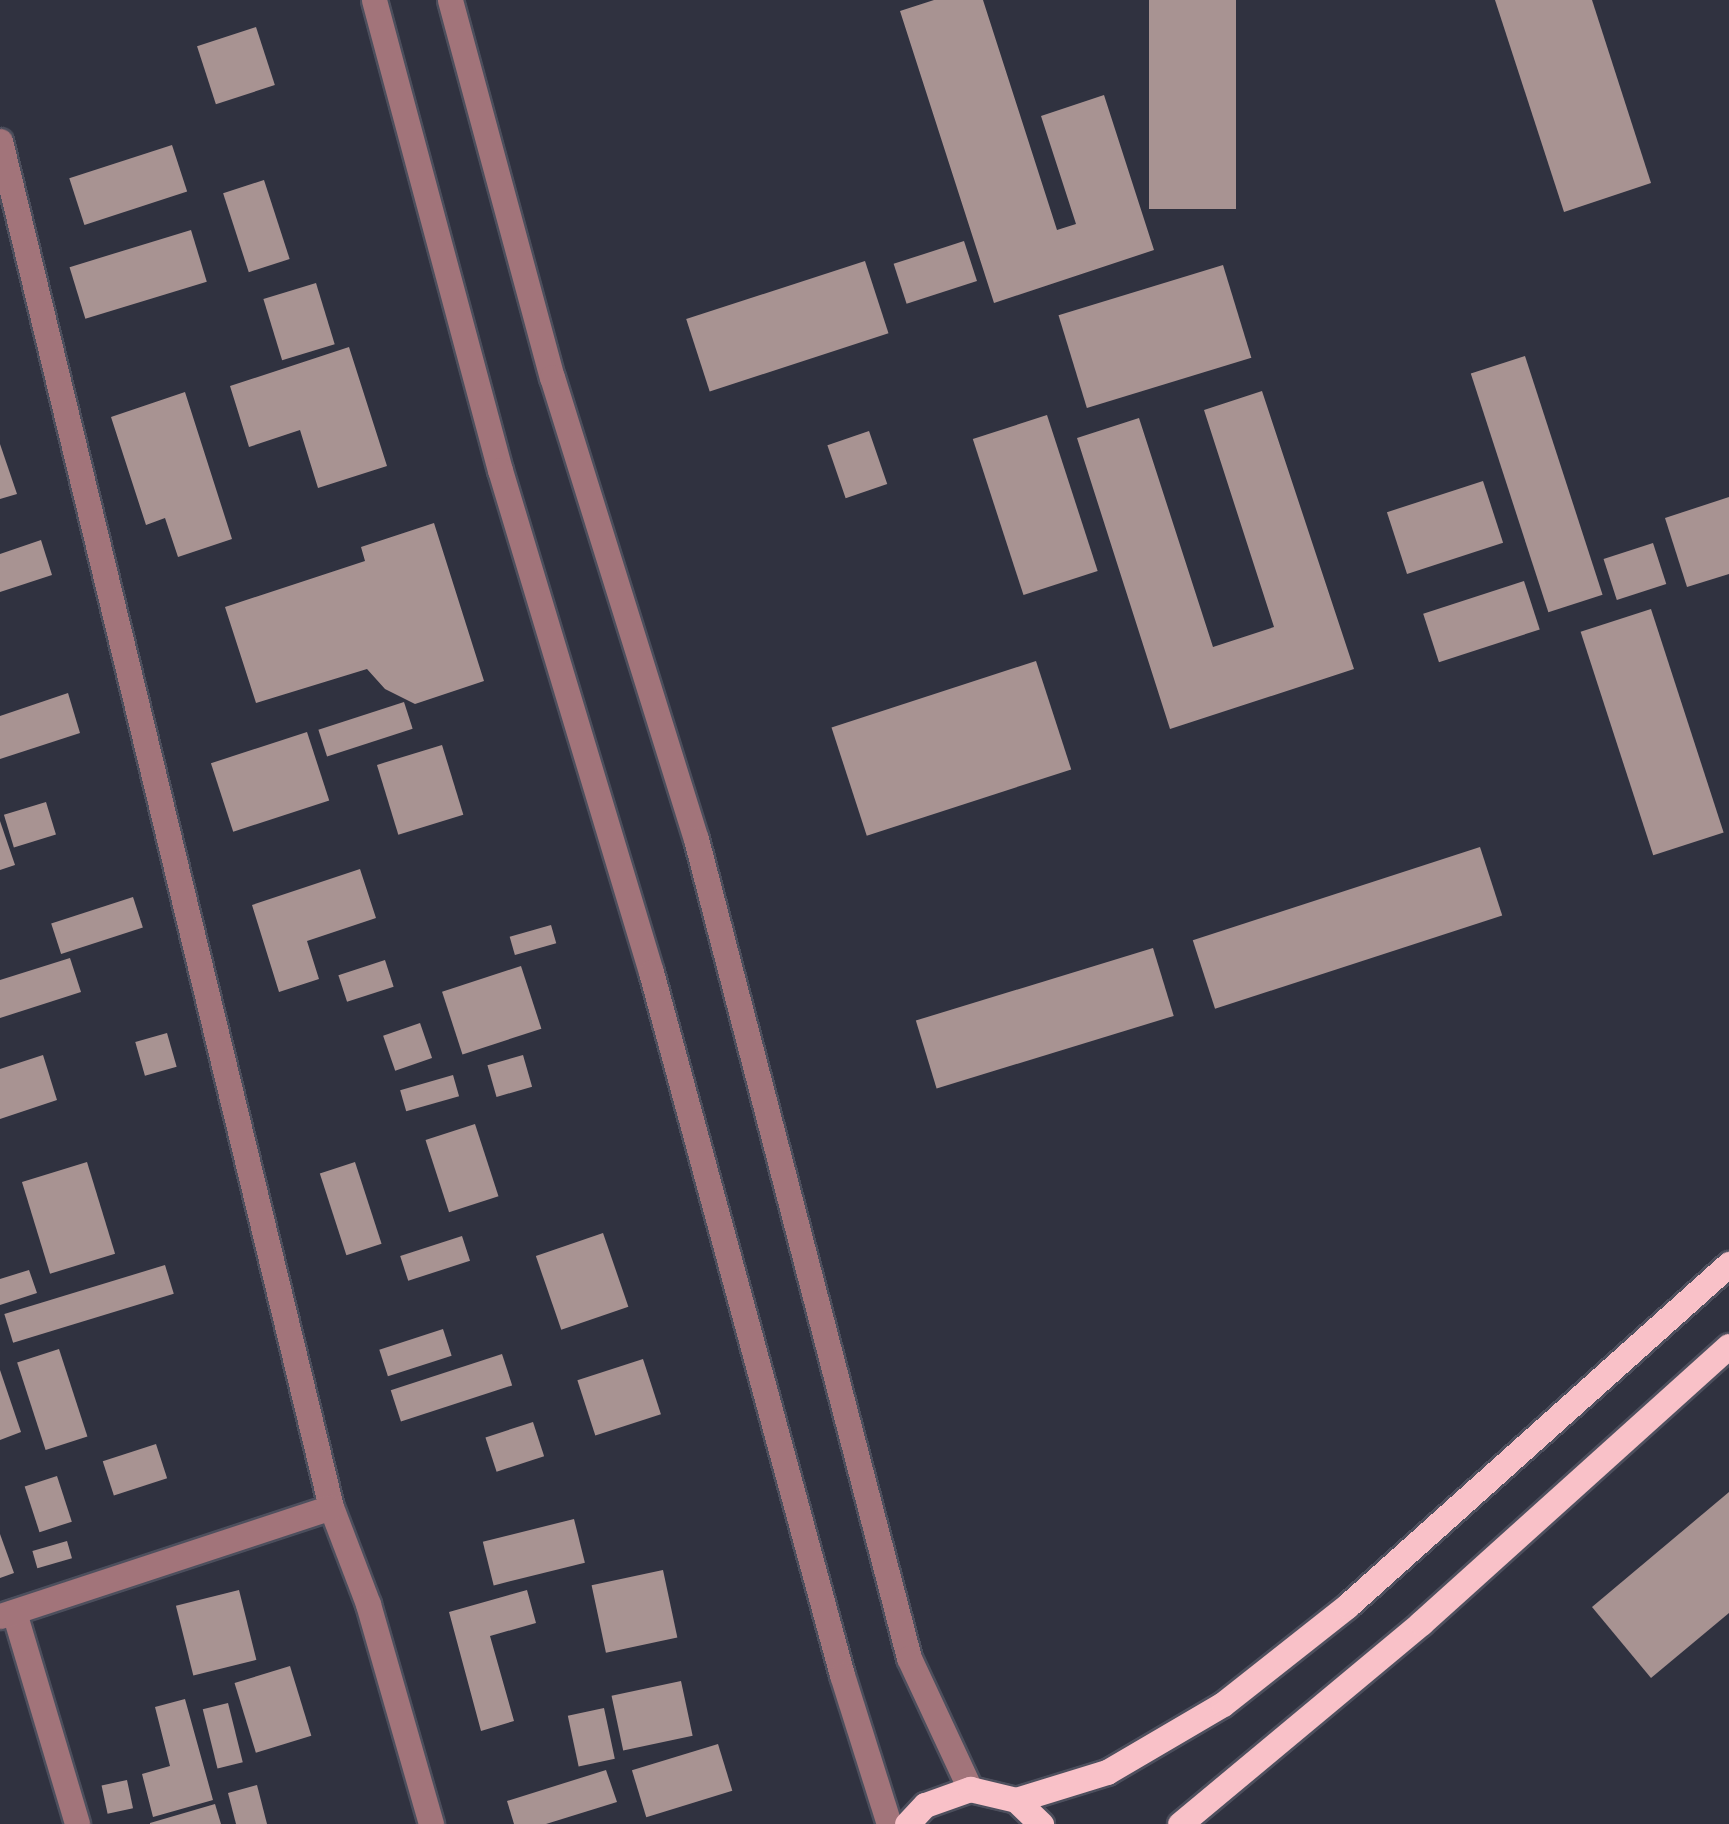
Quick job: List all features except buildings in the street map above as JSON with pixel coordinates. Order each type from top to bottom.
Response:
[{"type":"main road","points":[[1016,1800],[1107,1772],[1222,1704],[1346,1606],[1729,1264]]},
{"type":"main road","points":[[1180,1824],[1421,1623],[1729,1346]]},
{"type":"main road","points":[[906,1824],[936,1799],[970,1789],[1016,1800],[1041,1824]]},
{"type":"street","points":[[374,0],[500,470],[651,972],[836,1656],[890,1824]]},
{"type":"street","points":[[450,0],[552,377],[696,838],[909,1658],[970,1789]]},
{"type":"street","points":[[0,141],[331,1507],[368,1604],[431,1824]]},
{"type":"street","points":[[77,1824],[7,1614],[331,1507]]}]
